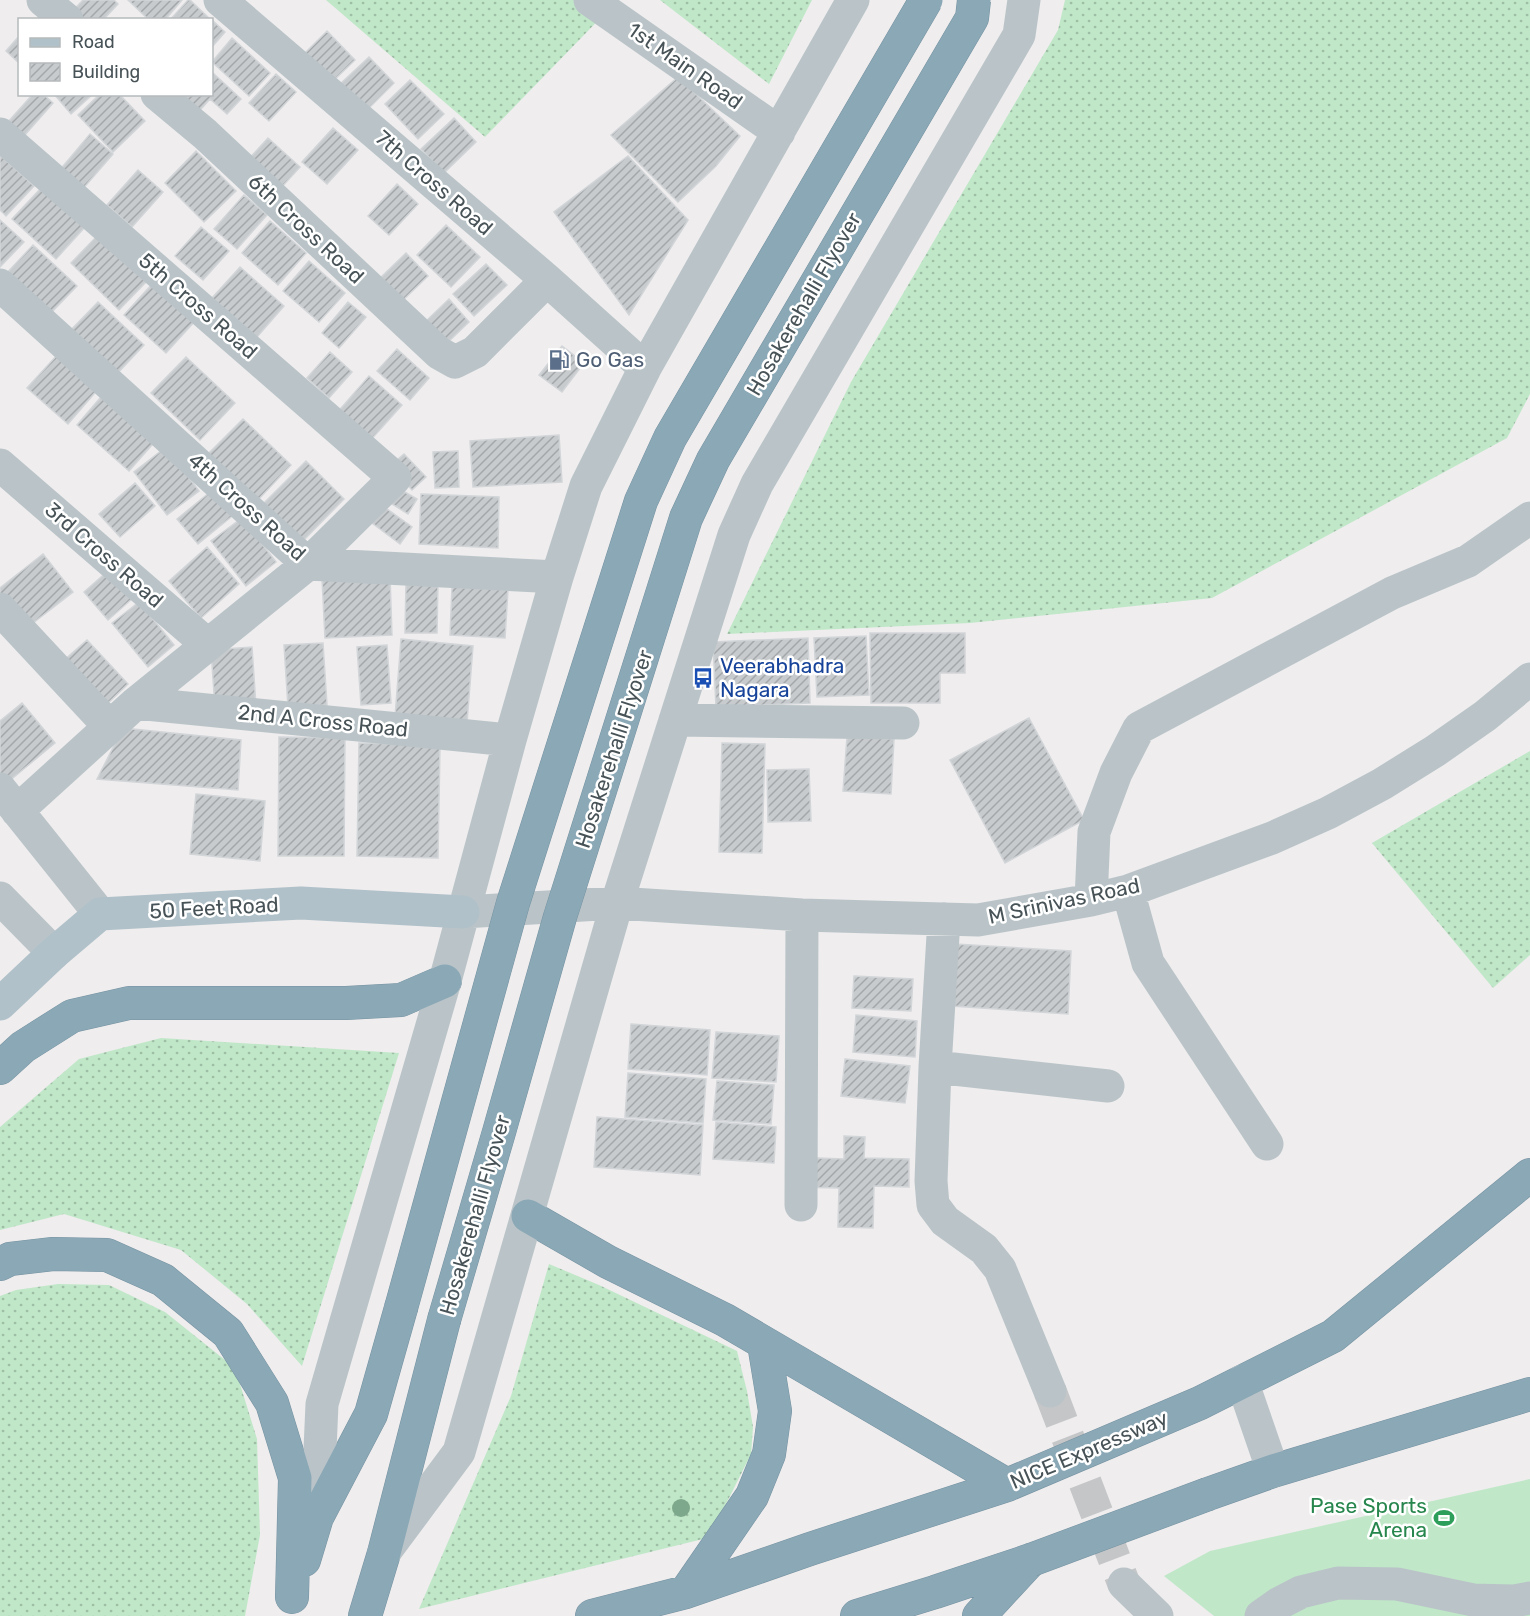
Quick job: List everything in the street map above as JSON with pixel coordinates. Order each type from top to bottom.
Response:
[{"type":"highway","points":[[289,1607],[317,1517],[371,1414],[513,903],[641,501],[670,438],[926,0]]},
{"type":"highway","name":"Hosakerehalli Flyover","points":[[365,1616],[384,1553],[444,1320],[500,1132],[560,917],[686,518],[713,460],[972,18],[974,0]]},
{"type":"highway","points":[[0,1068],[23,1047],[72,1016],[129,1004],[346,1003],[401,1000],[445,981]]},
{"type":"highway","name":"NICE Expressway","points":[[592,1616],[686,1592],[1007,1485],[1200,1403],[1333,1336],[1530,1175]]},
{"type":"highway","points":[[528,1216],[608,1262],[725,1320],[1007,1485]]},
{"type":"highway","points":[[0,1264],[10,1259],[53,1254],[107,1255],[163,1280],[228,1333],[272,1403],[295,1478],[289,1607]]},
{"type":"highway","points":[[686,1592],[752,1496],[769,1454],[775,1411],[764,1344]]},
{"type":"highway","points":[[857,1616],[1031,1560],[1273,1471],[1530,1394]]},
{"type":"highway","points":[[978,1616],[1031,1560]]},
{"type":"main road","name":"50 Feet Road","points":[[99,914],[301,903],[463,912]]},
{"type":"main road","points":[[0,1004],[99,914]]},
{"type":"street","points":[[43,0],[65,18]]},
{"type":"street","name":"7th Cross Road","points":[[220,0],[548,280],[645,368]]},
{"type":"street","name":"1st Main Road","points":[[590,0],[779,132]]},
{"type":"street","points":[[317,1517],[322,1404],[445,981],[510,740],[586,486],[645,368],[853,0]]},
{"type":"street","points":[[384,1553],[459,1452],[617,903],[734,535],[757,484],[1019,35],[1024,0]]},
{"type":"street","name":"6th Cross Road","points":[[160,96],[205,134],[439,353],[455,362],[475,352],[548,280]]},
{"type":"street","name":"5th Cross Road","points":[[0,134],[395,478],[308,564]]},
{"type":"street","name":"4th Cross Road","points":[[0,285],[308,564],[557,577]]},
{"type":"street","name":"3rd Cross Road","points":[[0,465],[208,645]]},
{"type":"street","points":[[1091,900],[1094,832],[1116,773],[1139,728],[1392,593],[1468,561],[1530,518]]},
{"type":"street","points":[[99,914],[8,800],[110,727],[136,703],[308,564]]},
{"type":"street","points":[[0,609],[110,727]]},
{"type":"street","name":"M Srinivas Road","points":[[463,912],[617,903],[802,915],[978,920],[1091,900],[1128,891],[1272,838],[1328,813],[1383,784],[1435,751],[1485,716],[1530,679]]},
{"type":"street","name":"2nd A Cross Road","points":[[136,703],[510,740]]},
{"type":"street","points":[[675,720],[903,723]]},
{"type":"street","points":[[1128,891],[1148,963],[1267,1144]]},
{"type":"street","points":[[0,898],[54,953]]},
{"type":"street","points":[[801,1205],[802,915]]},
{"type":"street","points":[[944,919],[935,1067],[931,1181],[933,1205],[945,1221],[984,1249],[1000,1269],[1050,1390]]},
{"type":"street","points":[[935,1067],[1108,1086]]},
{"type":"street","points":[[1242,1381],[1273,1471]]},
{"type":"street","points":[[1261,1616],[1301,1592],[1338,1583],[1397,1584],[1473,1600],[1530,1598]]},
{"type":"street","points":[[1124,1584],[1157,1616]]},
{"type":"green space","points":[[326,0],[618,0],[485,137]]},
{"type":"green space","points":[[660,0],[812,0],[769,84]]},
{"type":"green space","points":[[1065,0],[1530,0],[1530,394],[1507,438],[1212,598],[970,623],[727,634],[851,382],[1058,30]]},
{"type":"green space","points":[[1530,751],[1530,955],[1493,988],[1372,843]]},
{"type":"green space","points":[[161,1038],[399,1053],[302,1366],[247,1304],[181,1250],[64,1214],[0,1230],[0,1127],[79,1059]]},
{"type":"green space","points":[[549,1264],[599,1285],[737,1351],[753,1427],[751,1454],[707,1538],[419,1609],[511,1396]]},
{"type":"green space","points":[[58,1284],[109,1285],[165,1312],[235,1368],[257,1439],[260,1535],[245,1616],[0,1616],[0,1296],[16,1290]]},
{"type":"green space","name":"Pase Sports Arena","points":[[1530,1479],[1530,1616],[1214,1616],[1164,1576],[1210,1551]]},
{"type":"building","points":[[83,0],[114,0],[118,4],[105,18],[70,18],[68,16]]},
{"type":"building","points":[[128,0],[182,0],[167,18],[147,18]]},
{"type":"building","points":[[190,0],[209,18],[172,18]]},
{"type":"building","points":[[213,21],[225,32],[213,46]]},
{"type":"building","points":[[327,31],[355,60],[330,84],[303,55]]},
{"type":"building","points":[[18,37],[18,62],[6,51]]},
{"type":"building","points":[[232,38],[270,73],[249,96],[213,61]]},
{"type":"building","points":[[369,57],[394,83],[365,112],[339,85]]},
{"type":"building","points":[[213,73],[241,99],[227,114],[210,99],[193,118],[183,96],[213,96]]},
{"type":"building","points":[[276,74],[296,92],[269,121],[249,103]]},
{"type":"building","points":[[678,77],[740,136],[716,166],[678,202],[611,135]]},
{"type":"building","points":[[410,80],[444,114],[418,139],[385,104]]},
{"type":"building","points":[[31,96],[45,96],[53,103],[24,136],[8,122]]},
{"type":"building","points":[[56,96],[91,96],[71,114]]},
{"type":"building","points":[[98,96],[121,96],[145,121],[113,152],[78,115]]},
{"type":"building","points":[[454,118],[476,142],[444,173],[421,149]]},
{"type":"building","points":[[333,128],[358,150],[327,184],[302,162]]},
{"type":"building","points":[[90,134],[113,154],[81,191],[59,171]]},
{"type":"building","points":[[268,138],[300,167],[279,190],[247,161]]},
{"type":"building","points":[[196,151],[236,191],[204,222],[165,183]]},
{"type":"building","points":[[0,155],[34,186],[6,216],[0,210]]},
{"type":"building","points":[[628,156],[688,220],[629,315],[554,212]]},
{"type":"building","points":[[138,170],[163,192],[132,227],[107,205]]},
{"type":"building","points":[[397,184],[418,204],[389,235],[368,216]]},
{"type":"building","points":[[42,187],[85,227],[56,259],[12,219]]},
{"type":"building","points":[[244,195],[267,215],[237,249],[214,229]]},
{"type":"building","points":[[0,220],[24,242],[0,267]]},
{"type":"building","points":[[270,221],[306,253],[278,285],[242,253]]},
{"type":"building","points":[[446,225],[480,257],[451,287],[417,255]]},
{"type":"building","points":[[201,227],[229,251],[203,280],[175,256]]},
{"type":"building","points":[[99,234],[148,280],[119,310],[71,263]]},
{"type":"building","points":[[33,245],[77,286],[48,316],[5,275]]},
{"type":"building","points":[[406,253],[428,276],[397,306],[375,283]]},
{"type":"building","points":[[309,261],[345,293],[319,322],[283,291]]},
{"type":"building","points":[[486,264],[507,285],[474,316],[453,294]]},
{"type":"building","points":[[240,267],[284,306],[257,337],[212,298]]},
{"type":"building","points":[[153,283],[195,321],[166,353],[124,315]]},
{"type":"building","points":[[449,299],[469,322],[443,347],[423,324]]},
{"type":"building","points":[[98,302],[144,345],[114,377],[68,333]]},
{"type":"building","points":[[348,302],[366,317],[339,348],[322,333]]},
{"type":"building","points":[[562,346],[584,363],[562,392],[539,375]]},
{"type":"building","points":[[397,349],[429,378],[410,400],[377,371]]},
{"type":"building","points":[[330,352],[352,372],[329,398],[307,378]]},
{"type":"building","points":[[59,353],[99,388],[68,424],[27,388]]},
{"type":"building","points":[[186,357],[235,403],[200,440],[151,393]]},
{"type":"building","points":[[369,376],[402,405],[368,443],[336,414]]},
{"type":"building","points":[[106,391],[159,437],[129,471],[77,425]]},
{"type":"building","points":[[243,419],[291,465],[256,502],[207,455]]},
{"type":"building","points":[[559,435],[562,482],[473,487],[470,441]]},
{"type":"building","points":[[166,447],[199,491],[167,515],[134,472]]},
{"type":"building","points":[[458,451],[459,487],[435,488],[433,452]]},
{"type":"building","points":[[404,454],[426,477],[412,490],[390,466]]},
{"type":"building","points":[[306,461],[344,499],[298,546],[259,508]]},
{"type":"building","points":[[135,483],[155,506],[120,537],[99,514]]},
{"type":"building","points":[[215,488],[236,513],[198,544],[177,519]]},
{"type":"building","points":[[398,488],[417,499],[408,514],[389,502]]},
{"type":"building","points":[[421,494],[499,497],[498,548],[419,544]]},
{"type":"building","points":[[376,501],[412,527],[400,544],[364,517]]},
{"type":"building","points":[[242,518],[276,562],[246,586],[211,541]]},
{"type":"building","points":[[207,547],[239,584],[201,618],[169,581]]},
{"type":"building","points":[[43,554],[73,592],[24,630],[0,599],[0,588]]},
{"type":"building","points":[[109,570],[133,598],[108,620],[84,592]]},
{"type":"building","points":[[390,576],[392,635],[325,638],[322,579]]},
{"type":"building","points":[[406,582],[438,583],[437,633],[405,633]]},
{"type":"building","points":[[452,587],[508,590],[505,638],[450,635]]},
{"type":"building","points":[[139,602],[174,645],[148,667],[112,623]]},
{"type":"building","points":[[870,633],[965,633],[965,673],[940,673],[940,703],[871,703]]},
{"type":"building","points":[[866,636],[869,695],[817,697],[814,638]]},
{"type":"building","points":[[808,638],[810,703],[716,707],[713,642]]},
{"type":"building","points":[[401,639],[473,646],[467,723],[395,717]]},
{"type":"building","points":[[87,640],[128,684],[105,706],[63,661]]},
{"type":"building","points":[[323,643],[327,705],[288,707],[284,645]]},
{"type":"building","points":[[387,645],[391,703],[361,705],[357,647]]},
{"type":"building","points":[[252,647],[256,706],[215,708],[211,650]]},
{"type":"building","points":[[22,703],[55,743],[8,782],[0,773],[0,721]]},
{"type":"building","points":[[1029,718],[1084,820],[1005,863],[950,760]]},
{"type":"building","points":[[123,728],[241,740],[238,790],[97,779]]},
{"type":"building","points":[[279,737],[345,738],[344,856],[278,856]]},
{"type":"building","points":[[847,737],[894,739],[891,794],[843,791]]},
{"type":"building","points":[[359,743],[440,745],[438,858],[357,856]]},
{"type":"building","points":[[722,743],[765,744],[762,853],[719,852]]},
{"type":"building","points":[[809,769],[811,821],[768,822],[767,770]]},
{"type":"building","points":[[196,794],[265,801],[260,861],[190,854]]},
{"type":"building","points":[[955,944],[1071,951],[1068,1014],[952,1006]]},
{"type":"building","points":[[854,976],[913,979],[911,1011],[852,1008]]},
{"type":"building","points":[[856,1015],[917,1021],[915,1057],[853,1052]]},
{"type":"building","points":[[631,1024],[710,1030],[707,1075],[628,1069]]},
{"type":"building","points":[[716,1032],[779,1036],[776,1082],[712,1078]]},
{"type":"building","points":[[845,1059],[910,1066],[905,1103],[841,1096]]},
{"type":"building","points":[[628,1073],[706,1079],[703,1123],[625,1117]]},
{"type":"building","points":[[717,1081],[774,1085],[771,1124],[713,1120]]},
{"type":"building","points":[[597,1117],[703,1125],[700,1175],[594,1167]]},
{"type":"building","points":[[716,1122],[776,1127],[774,1163],[713,1159]]},
{"type":"building","points":[[844,1136],[865,1137],[864,1158],[909,1159],[909,1187],[874,1186],[873,1228],[838,1227],[839,1188],[792,1187],[792,1157],[844,1159]]},
{"type":"tunnel","points":[[1050,1391],[1124,1584]]},
{"type":"place","name":"Go Gas","points":[[559,360]]},
{"type":"place","name":"Veerabhadra Nagara","points":[[703,678]]},
{"type":"place","name":"Pase Sports Arena","points":[[1444,1518]]}]
